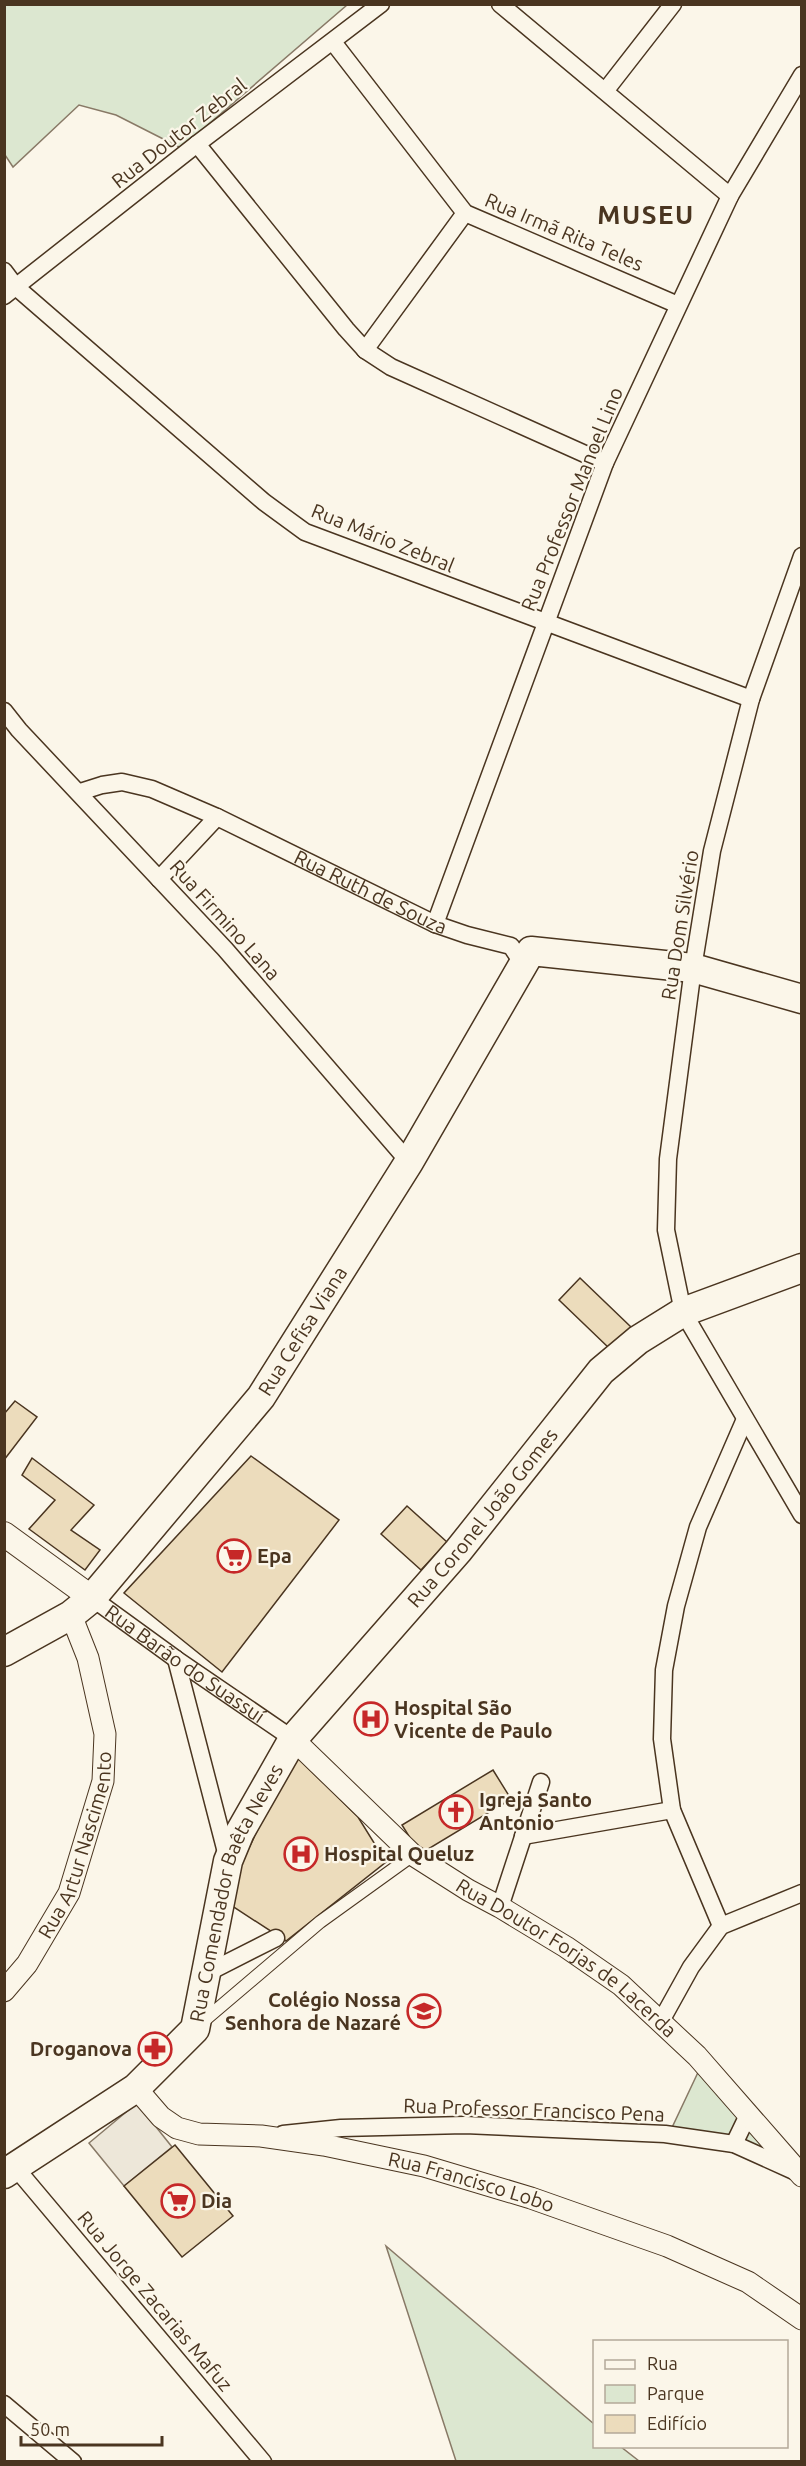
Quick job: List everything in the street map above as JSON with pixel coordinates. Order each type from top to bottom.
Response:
[{"type":"highway","points":[[527,957],[693,968],[801,999]]},
{"type":"highway","name":"Rua Cefisa Viana","points":[[4,1652],[80,1602],[261,1397],[409,1162],[527,957]]},
{"type":"highway","name":"Rua Coronel João Gomes","points":[[292,1739],[459,1551],[601,1371],[638,1341],[683,1312],[801,1268]]},
{"type":"highway","name":"Rua Comendador Baêta Neves","points":[[10,2170],[136,2088],[195,2028],[228,1861],[240,1832],[292,1739]]},
{"type":"main road","name":"Rua Barão do Suassuí","points":[[4,1534],[80,1602]]},
{"type":"street","name":"Rua Doutor Zebral","points":[[10,292],[197,144],[381,4]]},
{"type":"street","points":[[500,4],[606,90],[730,196]]},
{"type":"street","points":[[606,90],[673,4]]},
{"type":"street","name":"Rua Irmã Rita Teles","points":[[333,42],[465,213],[678,305]]},
{"type":"street","name":"Rua Professor Manoel Lino","points":[[435,924],[604,463],[730,196],[801,75]]},
{"type":"street","points":[[197,144],[365,350],[392,367],[604,463]]},
{"type":"street","points":[[365,350],[465,213]]},
{"type":"street","name":"Rua Mário Zebral","points":[[4,271],[10,292],[264,502],[305,532],[751,699]]},
{"type":"street","name":"Rua Dom Silvério","points":[[801,556],[751,699],[712,851],[693,968],[668,1159],[666,1230],[683,1312],[801,1515]]},
{"type":"street","name":"Rua Firmino Lana","points":[[4,711],[19,730],[80,792],[225,949],[409,1162]]},
{"type":"street","name":"Rua Ruth de Souza","points":[[80,792],[122,782],[152,789],[217,817],[435,924],[511,946],[527,957]]},
{"type":"street","points":[[159,879],[217,817]]},
{"type":"street","points":[[721,1926],[672,1810],[662,1739],[664,1670],[674,1617],[698,1527],[745,1419]]},
{"type":"street","name":"Rua Barão do Suassuí","points":[[80,1602],[176,1659],[292,1739]]},
{"type":"street","name":"Rua Artur Nascimento","points":[[4,1991],[27,1964],[69,1893],[103,1781],[105,1734],[88,1658],[80,1602]]},
{"type":"street","points":[[176,1659],[228,1861]]},
{"type":"street","name":"Rua Doutor Forjas de Lacerda","points":[[292,1739],[346,1788],[413,1855],[566,1947],[621,1985],[697,2056],[800,2174]]},
{"type":"street","points":[[500,1907],[541,1782]]},
{"type":"street","points":[[524,1836],[672,1810]]},
{"type":"street","points":[[195,2028],[320,1922],[413,1855]]},
{"type":"street","points":[[661,2021],[691,1967],[721,1926],[801,1893]]},
{"type":"street","points":[[205,1974],[276,1938]]},
{"type":"street","name":"Rua Francisco Lobo","points":[[136,2088],[161,2117],[177,2128],[199,2134],[261,2136],[324,2145],[424,2166],[531,2198],[667,2246],[748,2282],[801,2319]]},
{"type":"street","points":[[734,2145],[748,2115]]},
{"type":"street","name":"Rua Professor Francisco Pena","points":[[261,2136],[340,2128],[465,2125],[665,2134],[734,2145],[800,2174]]},
{"type":"street","name":"Rua Jorge Zacarias Mafuz","points":[[10,2170],[263,2462]]},
{"type":"street","points":[[4,2404],[73,2462]]},
{"type":"green space","points":[[5,5],[347,5],[181,148],[116,115],[79,105],[13,167],[5,155]]},
{"type":"green space","points":[[701,2066],[775,2149],[669,2134]]},
{"type":"green space","points":[[386,2246],[593,2423],[593,2448],[622,2448],[639,2461],[456,2461]]},
{"type":"shaded area","points":[[137,2103],[172,2147],[124,2186],[89,2143]]},
{"type":"building","points":[[580,1278],[631,1327],[610,1349],[559,1300]]},
{"type":"building","points":[[15,1401],[37,1417],[4,1460],[4,1414]]},
{"type":"building","name":"Epa","points":[[251,1456],[339,1520],[222,1672],[124,1593]]},
{"type":"building","points":[[32,1458],[94,1505],[71,1530],[100,1550],[85,1570],[29,1529],[55,1500],[22,1475]]},
{"type":"building","points":[[407,1506],[447,1542],[421,1570],[381,1534]]},
{"type":"building","points":[[294,1754],[358,1817],[386,1862],[286,1941],[229,1904],[235,1877]]},
{"type":"building","name":"Igreja Santo Antonio","points":[[493,1770],[511,1799],[420,1854],[402,1825]]},
{"type":"building","name":"Dia","points":[[175,2145],[233,2216],[182,2257],[124,2186]]},
{"type":"place","name":"Epa","points":[[234,1556]]},
{"type":"place","name":"Hospital São Vicente de Paulo","points":[[371,1719]]},
{"type":"place","name":"Igreja Santo Antonio","points":[[456,1812]]},
{"type":"place","name":"Hospital Queluz","points":[[301,1854]]},
{"type":"place","name":"Colégio Nossa Senhora de Nazaré","points":[[424,2011]]},
{"type":"place","name":"Droganova","points":[[155,2049]]},
{"type":"place","name":"Dia","points":[[178,2201]]},
{"type":"district","name":"MUSEU","points":[[646,215]]}]
